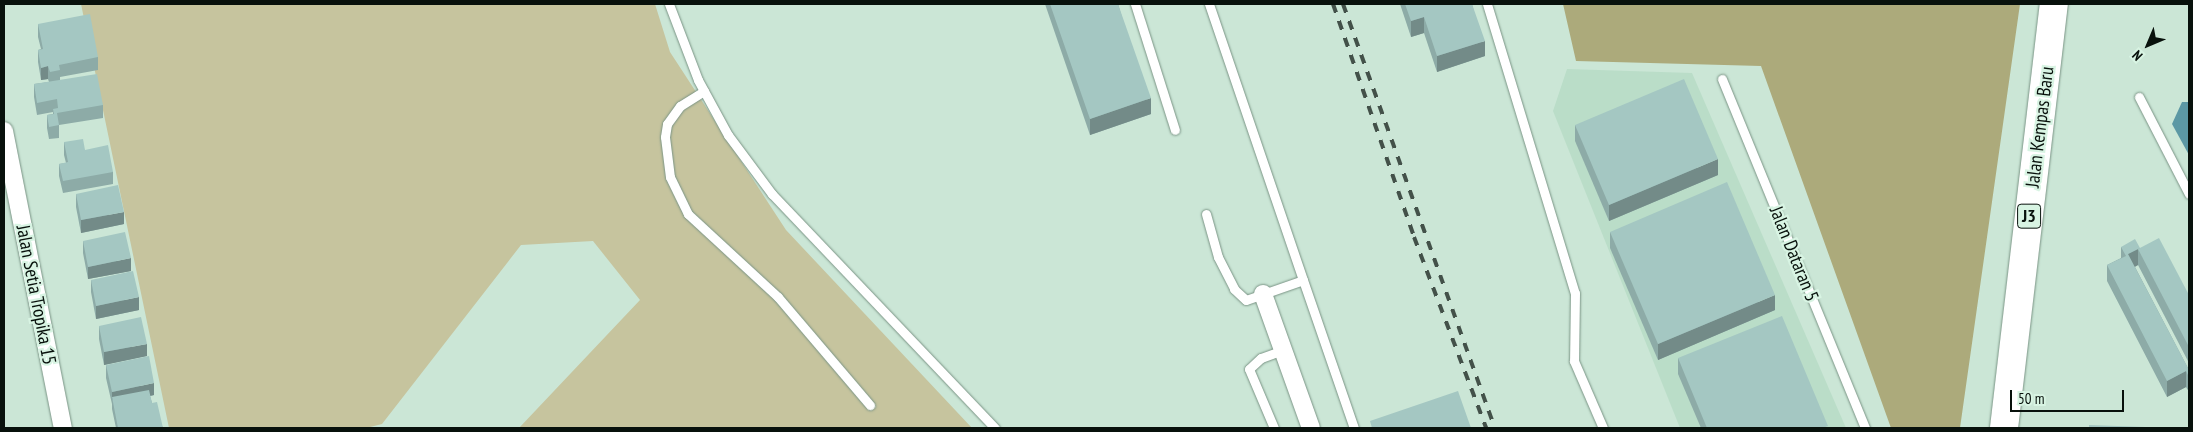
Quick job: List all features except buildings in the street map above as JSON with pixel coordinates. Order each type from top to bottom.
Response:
[{"type":"main road","name":"Jalan Kempas Baru","points":[[2004,428],[2054,4]]},
{"type":"street","name":"Jalan Setia Tropika 15","points":[[4,132],[63,428]]},
{"type":"street","points":[[1263,294],[1312,428]]},
{"type":"lane","points":[[669,4],[704,90],[728,135],[772,194],[995,428]]},
{"type":"lane","points":[[1135,4],[1175,130]]},
{"type":"lane","points":[[1209,4],[1354,428]]},
{"type":"lane","points":[[1487,4],[1575,293],[1574,362],[1603,428]]},
{"type":"lane","name":"Jalan Dataran 5","points":[[1722,79],[1865,428]]},
{"type":"lane","points":[[704,90],[680,106],[667,124],[666,131],[670,177],[688,214],[778,297],[870,405]]},
{"type":"lane","points":[[2139,97],[2189,194]]},
{"type":"lane","points":[[1206,214],[1218,257],[1234,289],[1246,300],[1304,280]]},
{"type":"lane","points":[[1274,428],[1249,369],[1261,358],[1284,350]]},
{"type":"shaded area","points":[[81,4],[655,4],[670,52],[786,230],[972,428],[519,428],[640,300],[593,241],[521,245],[382,424],[366,428],[169,428]]},
{"type":"shaded area","points":[[1563,4],[2020,4],[1960,428],[1891,428],[1761,66],[1576,61]]},
{"type":"shaded area","points":[[1567,69],[1692,73],[1846,428],[1680,428],[1553,111]]},
{"type":"water","points":[[2182,102],[2189,102],[2189,155],[2172,124]]},
{"type":"railway","points":[[1333,4],[1414,237],[1486,428]]},
{"type":"railway","points":[[1343,4],[1495,428]]}]
